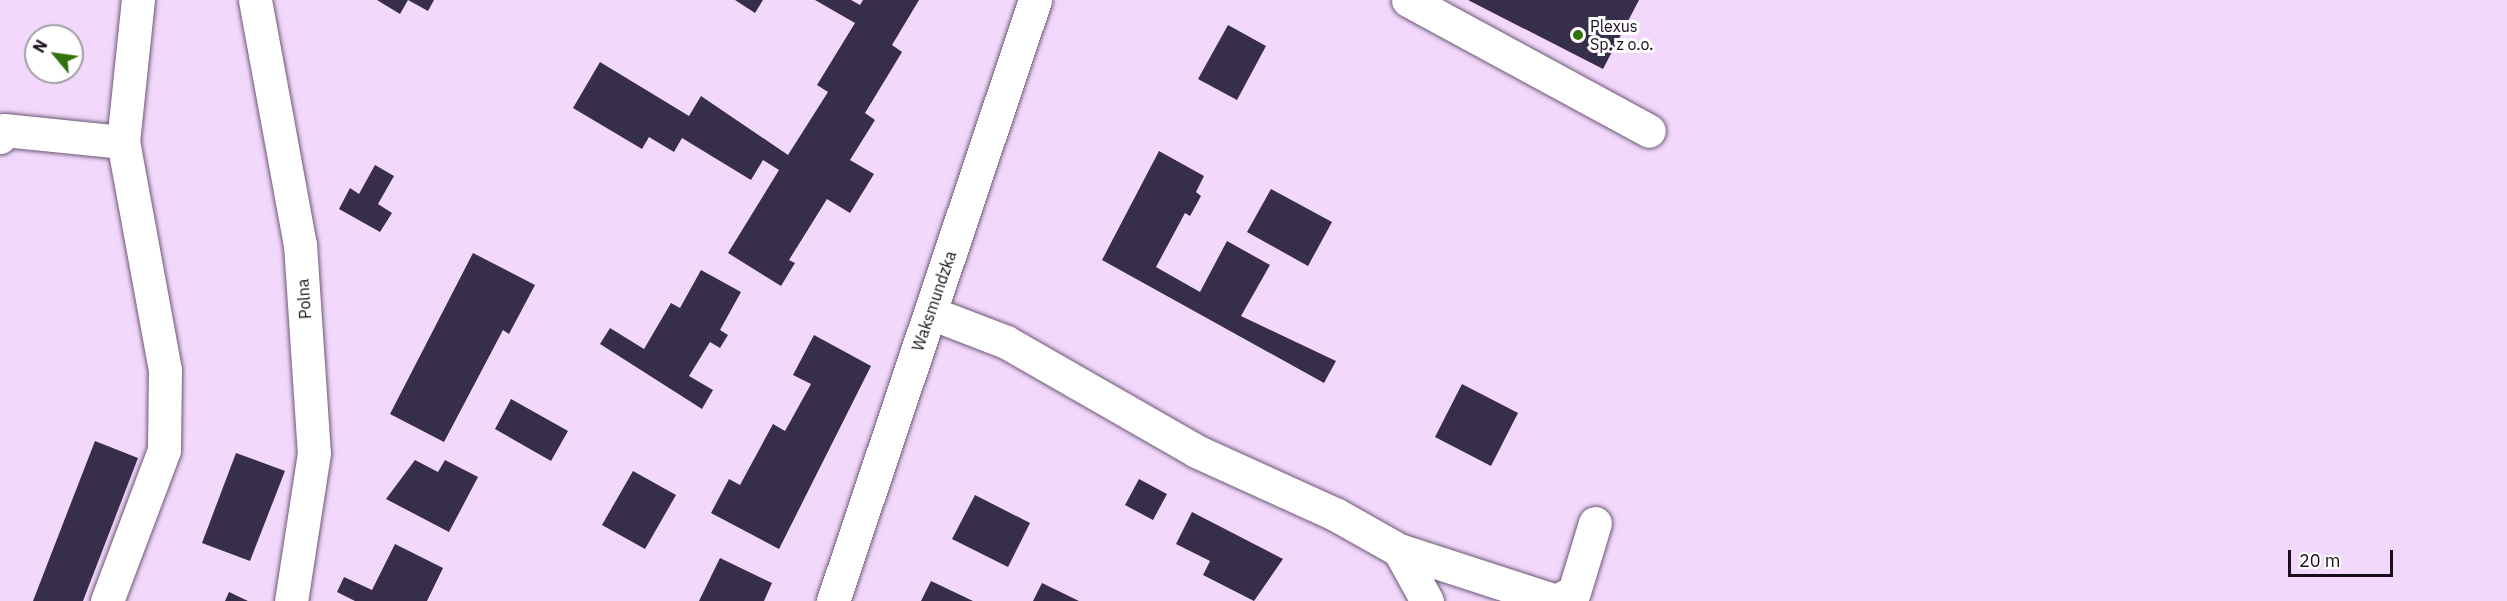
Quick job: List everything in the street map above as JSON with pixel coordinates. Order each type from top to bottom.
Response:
[{"type":"street","points":[[107,601],[164,450],[165,369],[123,142],[138,0]]},
{"type":"street","name":"Polna","points":[[255,0],[300,244],[314,453],[291,601]]},
{"type":"street","name":"Waksmundzka","points":[[833,601],[1035,0]]},
{"type":"street","points":[[1408,0],[1649,131]]},
{"type":"street","points":[[0,137],[4,130],[123,142]]},
{"type":"street","points":[[931,313],[1006,342],[1196,451],[1335,514],[1399,550],[1556,601],[1574,592],[1595,523]]},
{"type":"street","points":[[1399,550],[1427,601]]},
{"type":"building","points":[[377,0],[408,0],[400,14]]},
{"type":"building","points":[[408,0],[434,0],[428,11]]},
{"type":"building","points":[[735,0],[763,0],[755,13]]},
{"type":"building","points":[[815,0],[851,0],[860,5],[863,0],[919,0],[892,45],[902,52],[865,113],[875,120],[850,160],[874,174],[850,213],[827,199],[789,260],[795,263],[781,286],[728,253],[779,170],[763,160],[751,180],[682,138],[674,152],[649,137],[642,149],[573,108],[600,62],[689,116],[701,96],[788,155],[828,92],[817,85],[855,23]]},
{"type":"building","name":"Plexus Sp. z o.o.","points":[[1468,0],[1639,0],[1603,69]]},
{"type":"building","points":[[1228,25],[1266,46],[1237,100],[1198,79]]},
{"type":"building","points":[[1159,151],[1204,176],[1196,192],[1201,196],[1190,216],[1185,213],[1156,267],[1200,292],[1227,241],[1270,265],[1241,316],[1336,361],[1324,383],[1102,260]]},
{"type":"building","points":[[375,165],[394,176],[378,204],[392,213],[380,232],[339,209],[350,188],[359,194]]},
{"type":"building","points":[[1271,189],[1332,222],[1308,266],[1247,232]]},
{"type":"building","points":[[473,253],[535,285],[509,334],[503,330],[444,442],[390,414]]},
{"type":"building","points":[[701,270],[741,292],[720,330],[728,335],[720,348],[710,342],[689,376],[713,390],[702,409],[600,344],[610,328],[644,349],[671,303],[680,308]]},
{"type":"building","points":[[814,335],[871,366],[779,549],[711,513],[729,479],[740,485],[773,424],[785,431],[811,384],[793,375]]},
{"type":"building","points":[[1462,384],[1518,413],[1491,466],[1435,437]]},
{"type":"building","points":[[511,399],[568,431],[551,461],[495,429]]},
{"type":"building","points":[[95,441],[138,458],[83,601],[33,601]]},
{"type":"building","points":[[236,453],[285,471],[250,561],[202,543]]},
{"type":"building","points":[[415,460],[438,472],[445,460],[478,477],[449,532],[386,499]]},
{"type":"building","points":[[633,471],[676,495],[645,549],[602,525]]},
{"type":"building","points":[[1139,479],[1167,494],[1153,520],[1125,505]]},
{"type":"building","points":[[975,495],[1030,523],[1008,567],[952,539]]},
{"type":"building","points":[[1192,512],[1283,559],[1254,601],[1203,575],[1210,561],[1176,544]]},
{"type":"building","points":[[395,544],[443,568],[427,601],[355,601],[337,592],[344,577],[372,590]]},
{"type":"building","points":[[720,558],[772,583],[764,601],[699,601]]},
{"type":"building","points":[[931,581],[973,601],[921,601]]},
{"type":"building","points":[[1042,583],[1079,601],[1033,601]]},
{"type":"building","points":[[229,592],[248,601],[225,601]]},
{"type":"place","name":"Plexus Sp. z o.o.","points":[[1578,35]]}]
